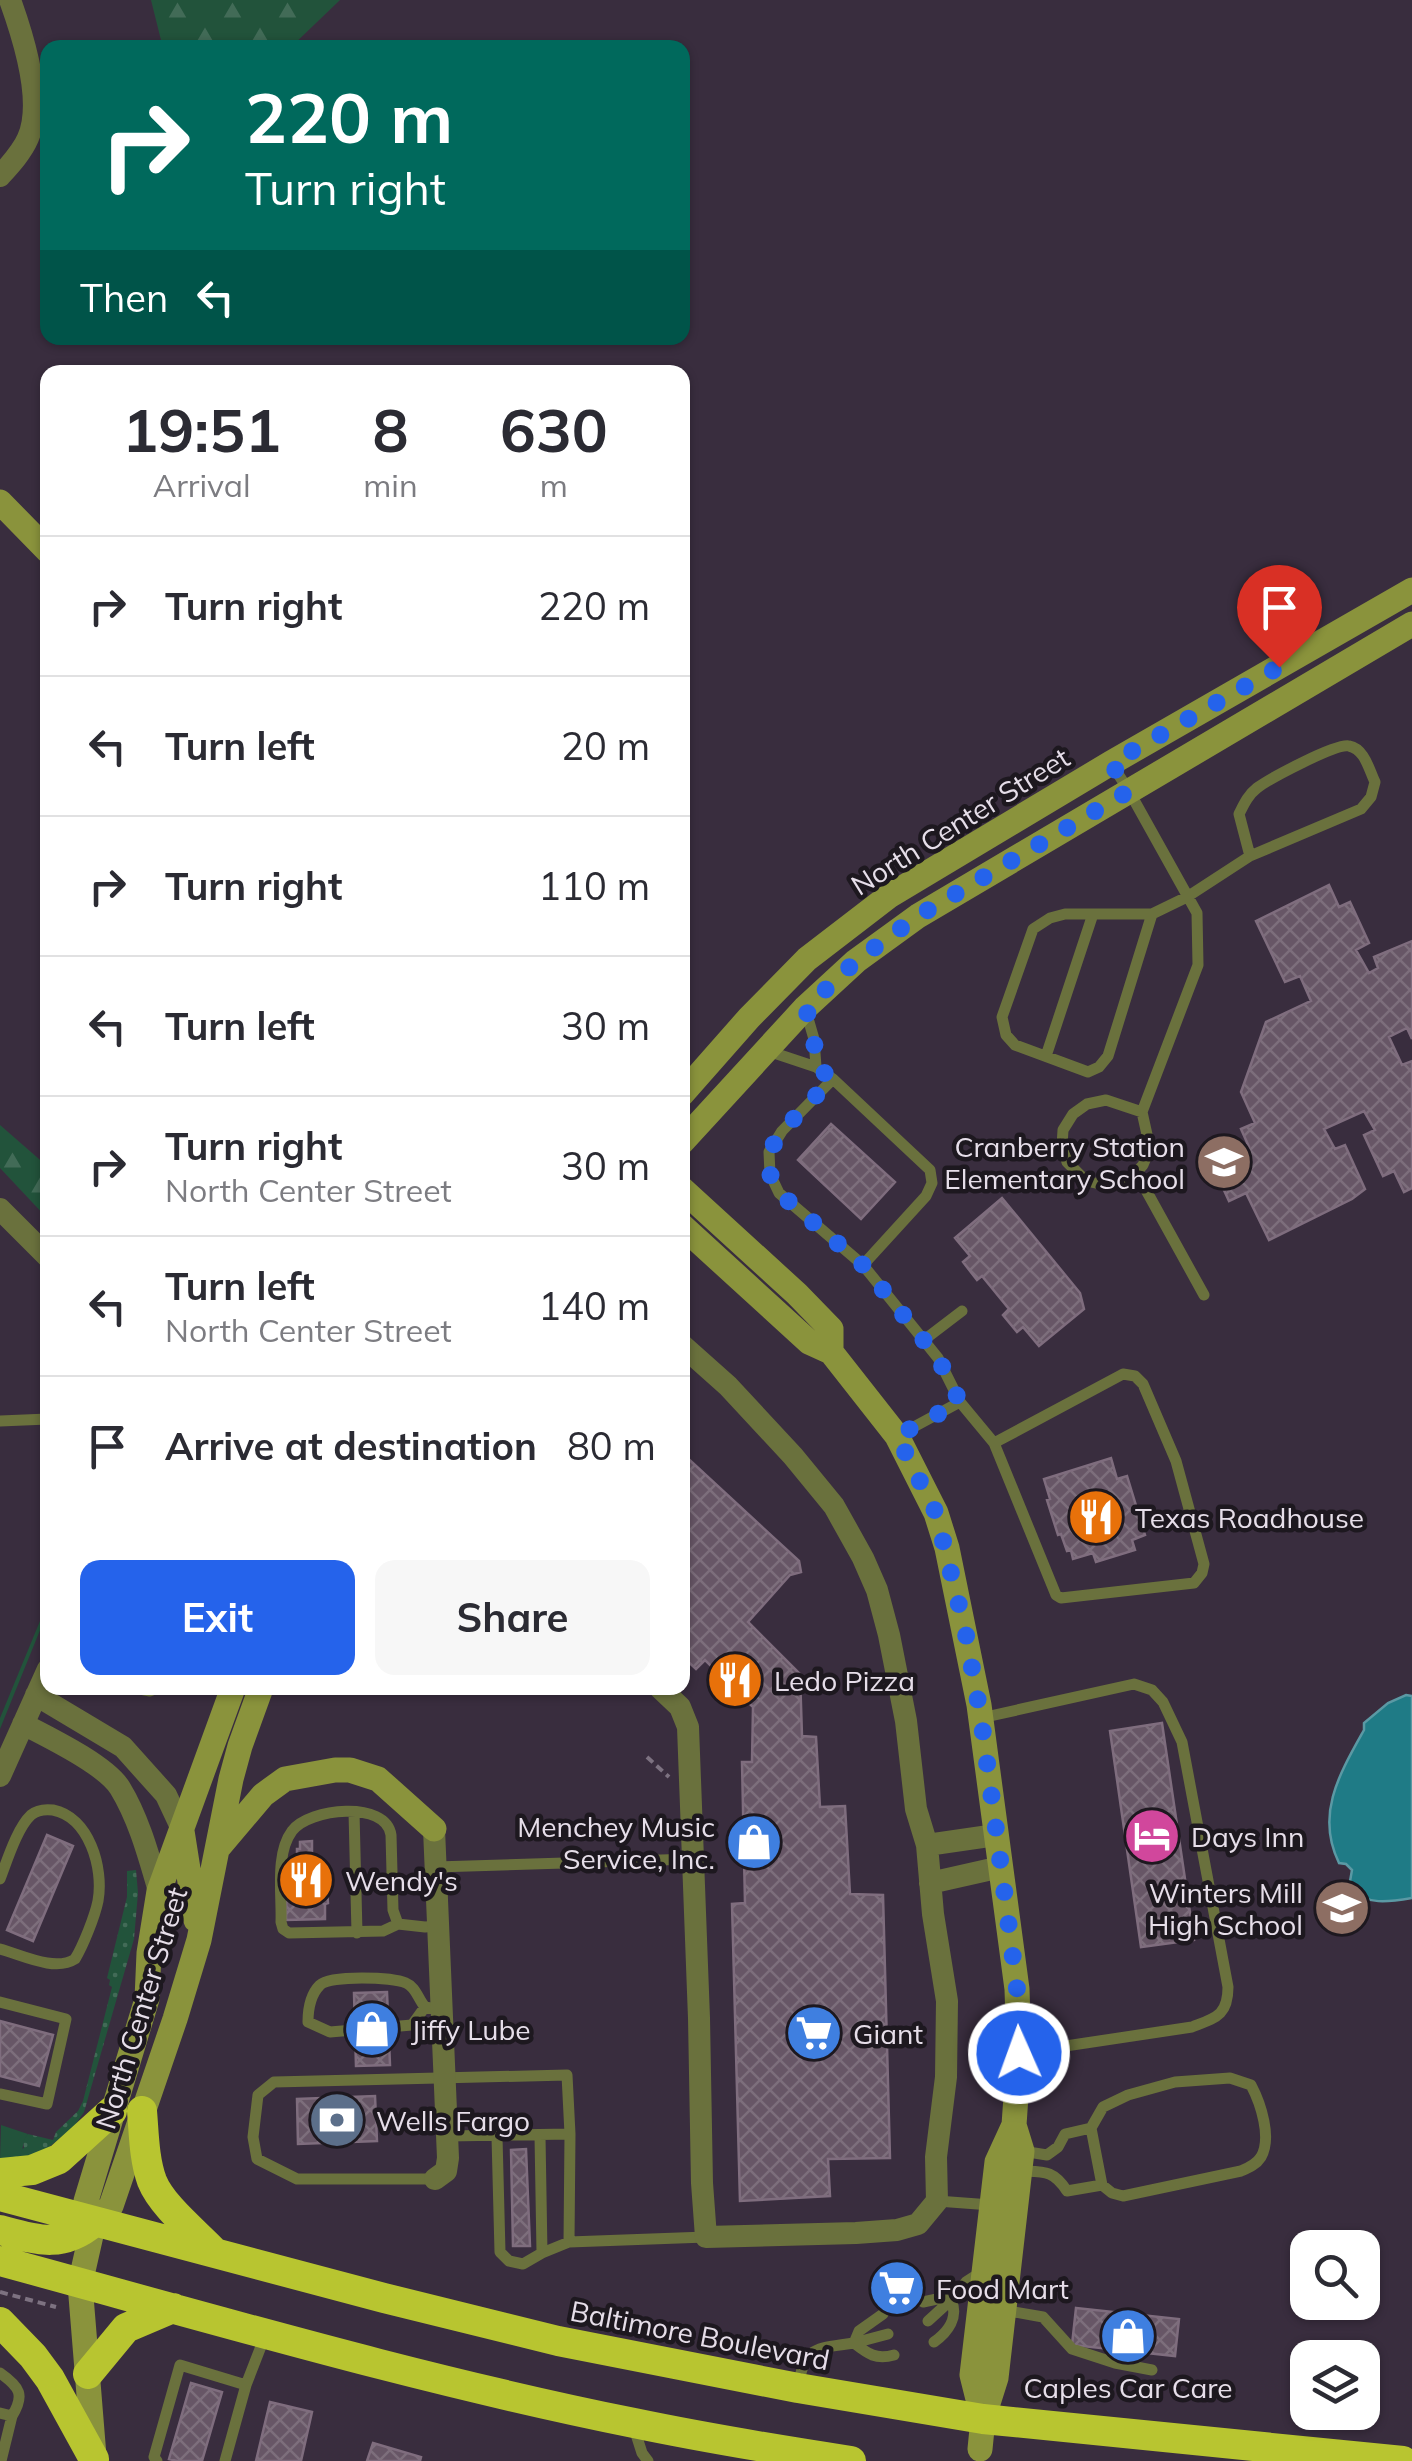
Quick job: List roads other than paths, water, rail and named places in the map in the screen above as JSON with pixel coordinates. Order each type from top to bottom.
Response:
[{"type":"highway","points":[[0,2173],[32,2170],[59,2159],[127,2111],[144,2149],[152,2180],[168,2206],[214,2252]]},
{"type":"highway","name":"Baltimore Boulevard","points":[[0,2196],[558,2341],[798,2388],[981,2443],[1403,2461]]},
{"type":"highway","points":[[0,2230],[54,2241],[71,2238],[94,2222]]},
{"type":"highway","points":[[0,2261],[411,2371],[633,2423],[852,2461]]},
{"type":"highway","points":[[88,2374],[126,2328],[173,2308]]},
{"type":"highway","points":[[0,2322],[50,2379],[94,2460]]},
{"type":"street","points":[[0,176],[28,140],[33,120],[34,99],[10,0]]},
{"type":"street","points":[[0,502],[40,543]]},
{"type":"street","name":"North Center Street","points":[[690,1085],[807,958],[889,896],[1412,590]]},
{"type":"street","points":[[690,1134],[806,1008],[856,961],[918,916],[1412,624]]},
{"type":"street","points":[[690,1196],[831,1329],[831,1352]]},
{"type":"street","points":[[0,1209],[40,1249]]},
{"type":"street","points":[[690,1233],[809,1342],[831,1352],[897,1436],[942,1530],[981,1718],[1017,1989],[1019,2053],[1014,2125],[1020,2161],[996,2378],[981,2443]]},
{"type":"street","points":[[667,1695],[680,1707],[688,1727],[706,2238],[856,2233],[918,2224],[937,2201],[936,2157],[946,2078],[947,2001],[927,1845],[916,1809],[906,1721],[889,1635],[877,1590],[834,1506],[728,1386],[690,1353]]},
{"type":"street","points":[[0,1776],[40,1686]]},
{"type":"street","points":[[36,1694],[123,1747],[166,1795],[181,1827],[199,1940]]},
{"type":"street","name":"North Center Street","points":[[94,2460],[80,2284],[94,2222],[111,2206],[146,1999],[159,1891],[231,1695]]},
{"type":"street","name":"North Center Street","points":[[127,2111],[175,2020],[199,1940],[240,1746],[258,1695]]},
{"type":"street","points":[[22,1724],[86,1759],[118,1785],[143,1839],[159,1891]]},
{"type":"street","points":[[216,1851],[263,1795],[285,1779],[335,1770],[350,1770],[378,1779],[434,1828],[439,1926],[433,2008],[444,2079],[447,2136],[446,2171],[435,2178]]},
{"type":"street","points":[[927,1845],[996,1835]]},
{"type":"street","points":[[930,1883],[1001,1866]]},
{"type":"street","points":[[981,2443],[972,2376],[997,2162],[1014,2125]]},
{"type":"lane","points":[[1152,914],[1108,1056],[1099,1068],[1088,1072],[1015,1045],[1006,1035],[1002,1017],[1032,929],[1065,914],[1152,914],[1188,898],[1250,856],[1361,809],[1375,782],[1361,752],[1350,746],[1336,746],[1259,786],[1239,814],[1250,856]]},
{"type":"lane","points":[[1111,763],[1196,914],[1198,966],[1142,1112],[1150,1148],[1143,1165],[1121,1183],[1108,1186],[1086,1181],[1067,1162],[1062,1146],[1064,1130],[1073,1114],[1087,1104],[1106,1100],[1142,1112]]},
{"type":"lane","points":[[1046,1056],[1094,914]]},
{"type":"lane","points":[[806,1008],[816,1066]]},
{"type":"lane","points":[[768,1051],[816,1066],[930,1170],[932,1182],[926,1196],[863,1265]]},
{"type":"lane","points":[[832,1079],[782,1131],[769,1152],[770,1174],[779,1193],[863,1265],[938,1358],[960,1402],[994,1443],[1056,1595],[1061,1598],[1194,1583],[1202,1573],[1204,1564],[1176,1461],[1136,1376],[1123,1374],[994,1443]]},
{"type":"lane","points":[[1136,1172],[1204,1295]]},
{"type":"lane","points":[[924,1340],[962,1311]]},
{"type":"lane","points":[[897,1436],[960,1402]]},
{"type":"lane","points":[[0,1421],[40,1419]]},
{"type":"lane","points":[[981,1718],[1134,1684],[1152,1690],[1163,1702],[1182,1742],[1228,1987],[1225,2008],[1218,2016],[1192,2027],[1019,2053]]},
{"type":"lane","points":[[0,1879],[23,1825],[43,1809],[56,1810],[76,1821],[86,1835],[98,1875],[98,1901],[79,1953],[69,1963],[55,1964],[0,1949]]},
{"type":"lane","points":[[354,1812],[357,1933]]},
{"type":"lane","points":[[398,1924],[393,1910],[390,1826],[382,1817],[354,1812],[321,1815],[294,1828],[282,1854],[281,1922],[289,1934],[383,1931],[398,1924],[439,1926]]},
{"type":"lane","points":[[436,1866],[694,1860]]},
{"type":"lane","points":[[385,1978],[408,1983],[418,1999],[433,2008],[412,2025],[330,2032],[308,2022],[308,2006],[320,1986],[330,1980],[385,1978]]},
{"type":"lane","points":[[0,2002],[66,2020],[47,2104],[0,2094]]},
{"type":"lane","points":[[435,2178],[298,2179],[258,2159],[253,2136],[258,2095],[274,2082],[566,2076],[570,2242]]},
{"type":"lane","points":[[1230,2078],[1251,2085],[1266,2137],[1262,2156],[1254,2165],[1123,2196],[1102,2185],[1091,2128],[1103,2108],[1128,2095],[1174,2082],[1230,2078]]},
{"type":"lane","points":[[1020,2161],[1047,2155],[1058,2147],[1065,2134],[1091,2128]]},
{"type":"lane","points":[[447,2136],[570,2134]]},
{"type":"lane","points":[[540,2136],[534,2199],[542,2253]]},
{"type":"lane","points":[[497,2137],[504,2170],[506,2226],[500,2252],[509,2262],[523,2264],[570,2242],[706,2238]]},
{"type":"lane","points":[[1020,2161],[1060,2180],[1068,2191],[1102,2185]]},
{"type":"lane","points":[[937,2201],[991,2205]]},
{"type":"lane","points":[[928,2321],[974,2276],[984,2272]]},
{"type":"lane","points":[[923,2302],[951,2300]]},
{"type":"lane","points":[[934,2342],[947,2331],[952,2320],[951,2300]]},
{"type":"lane","points":[[1003,2310],[1044,2317],[1072,2349],[1152,2370]]},
{"type":"lane","points":[[854,2342],[859,2330],[883,2314]]},
{"type":"lane","points":[[224,2461],[266,2332]]},
{"type":"lane","points":[[798,2388],[806,2357],[824,2348],[888,2334]]},
{"type":"lane","points":[[854,2342],[878,2358],[894,2354]]},
{"type":"lane","points":[[157,2461],[154,2457],[180,2365],[246,2385]]},
{"type":"lane","points":[[0,2374],[21,2397],[6,2414],[1,2461]]},
{"type":"lane","points":[[633,2423],[648,2461]]},
{"type":"water","points":[[1412,1696],[1412,1898],[1378,1901],[1349,1887],[1352,1870],[1339,1863],[1332,1845],[1330,1811],[1339,1778],[1364,1723],[1388,1703]]},
{"type":"place","name":"Cranberry Station Elementary School","points":[[1224,1162]]},
{"type":"place","name":"Texas Roadhouse","points":[[1096,1517]]},
{"type":"place","name":"Ledo Pizza","points":[[735,1680]]},
{"type":"place","name":"Days Inn","points":[[1152,1836]]},
{"type":"place","name":"Menchey Music Service, Inc.","points":[[754,1842]]},
{"type":"place","name":"Wendy's","points":[[306,1880]]},
{"type":"place","name":"Winters Mill High School","points":[[1342,1908]]},
{"type":"place","name":"Jiffy Lube","points":[[372,2029]]},
{"type":"place","name":"Giant","points":[[814,2033]]},
{"type":"place","name":"Wells Fargo","points":[[337,2120]]},
{"type":"place","name":"Food Mart","points":[[897,2288]]},
{"type":"place","name":"Caples Car Care","points":[[1128,2336]]}]
